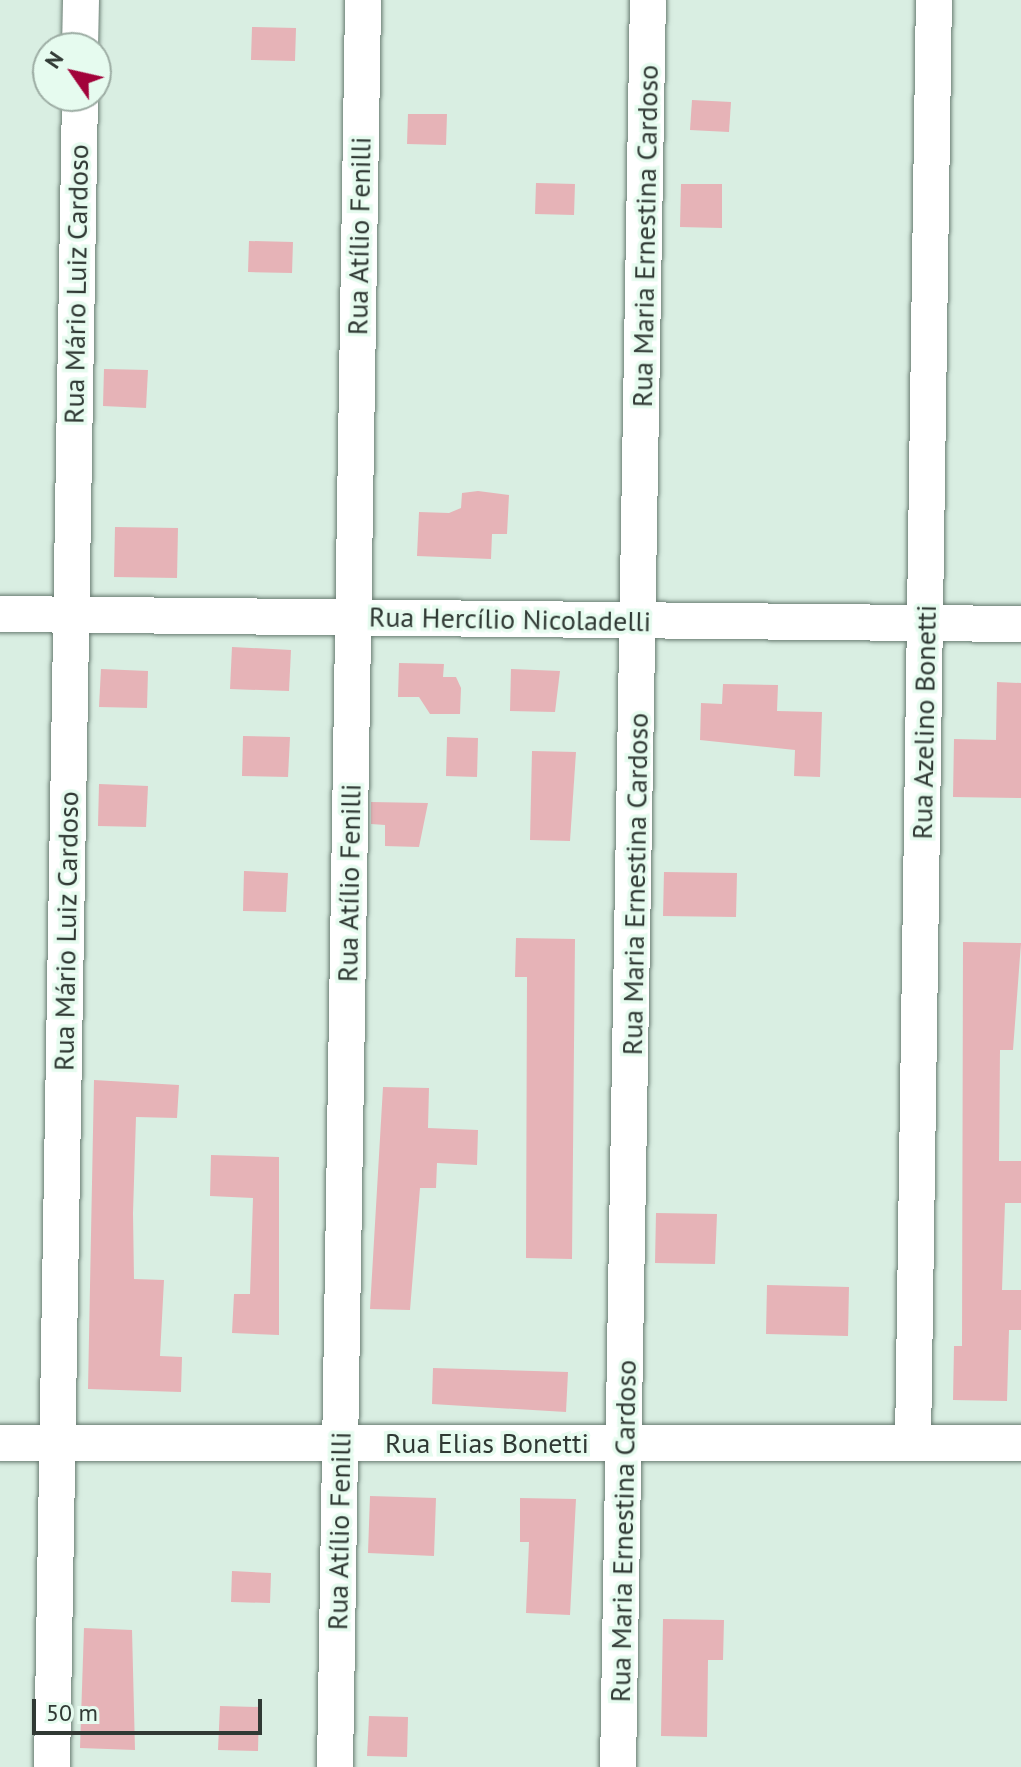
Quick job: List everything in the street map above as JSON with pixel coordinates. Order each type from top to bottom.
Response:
[{"type":"street","points":[[80,32],[81,0]]},
{"type":"street","name":"Rua Atílio Fenilli","points":[[335,1767],[363,0]]},
{"type":"street","name":"Rua Maria Ernestina Cardoso","points":[[618,1767],[648,0]]},
{"type":"street","name":"Rua Azelino Bonetti","points":[[913,1443],[934,0]]},
{"type":"street","name":"Rua Mário Luiz Cardoso","points":[[52,1767],[80,112]]},
{"type":"street","name":"Rua Hercílio Nicoladelli","points":[[0,614],[1021,624]]},
{"type":"street","name":"Rua Elias Bonetti","points":[[0,1443],[1021,1443]]},
{"type":"building","points":[[252,27],[296,28],[295,61],[251,60]]},
{"type":"building","points":[[692,100],[731,102],[729,132],[690,130]]},
{"type":"building","points":[[408,114],[447,114],[446,145],[407,144]]},
{"type":"building","points":[[536,183],[575,184],[574,215],[535,214]]},
{"type":"building","points":[[681,184],[722,184],[722,228],[680,227]]},
{"type":"building","points":[[249,241],[293,242],[292,273],[248,272]]},
{"type":"building","points":[[104,369],[148,370],[146,408],[103,406]]},
{"type":"building","points":[[478,491],[509,495],[507,534],[492,534],[491,559],[417,556],[419,512],[449,513],[461,508],[462,493]]},
{"type":"building","points":[[115,527],[178,528],[177,578],[114,577]]},
{"type":"building","points":[[232,647],[291,650],[289,691],[230,689]]},
{"type":"building","points":[[399,663],[444,664],[443,677],[456,677],[461,688],[460,714],[430,714],[419,697],[398,697]]},
{"type":"building","points":[[101,669],[148,671],[147,708],[99,707]]},
{"type":"building","points":[[511,669],[560,671],[555,712],[510,711]]},
{"type":"building","points":[[997,682],[1021,683],[1021,798],[953,797],[954,739],[996,740]]},
{"type":"building","points":[[723,684],[778,685],[777,711],[822,712],[820,777],[794,776],[795,750],[700,740],[701,703],[722,704]]},
{"type":"building","points":[[243,736],[290,737],[288,777],[242,776]]},
{"type":"building","points":[[447,737],[478,738],[477,777],[446,776]]},
{"type":"building","points":[[532,751],[576,752],[570,841],[530,840]]},
{"type":"building","points":[[99,784],[148,786],[146,827],[98,826]]},
{"type":"building","points":[[371,802],[428,803],[419,847],[385,846],[385,825],[371,824]]},
{"type":"building","points":[[244,871],[288,873],[286,912],[243,911]]},
{"type":"building","points":[[664,872],[737,873],[736,917],[663,916]]},
{"type":"building","points":[[516,938],[575,939],[572,1259],[526,1258],[527,977],[515,977]]},
{"type":"building","points":[[963,942],[1021,943],[1013,1050],[1000,1050],[999,1161],[1021,1161],[1021,1203],[1005,1203],[1002,1290],[1021,1290],[1021,1330],[1009,1330],[1007,1401],[953,1400],[954,1346],[962,1346]]},
{"type":"building","points":[[94,1080],[179,1085],[177,1118],[136,1117],[133,1213],[134,1279],[164,1280],[160,1356],[182,1357],[181,1392],[88,1389]]},
{"type":"building","points":[[383,1087],[429,1088],[428,1128],[478,1130],[477,1165],[437,1163],[436,1188],[420,1188],[410,1310],[370,1309]]},
{"type":"building","points":[[211,1155],[279,1157],[279,1335],[232,1333],[234,1294],[250,1294],[253,1198],[210,1196]]},
{"type":"building","points":[[656,1213],[717,1214],[715,1264],[655,1263]]},
{"type":"building","points":[[767,1285],[849,1287],[848,1336],[766,1334]]},
{"type":"building","points":[[433,1368],[568,1372],[566,1412],[432,1404]]},
{"type":"building","points":[[370,1496],[436,1498],[434,1556],[368,1553]]},
{"type":"building","points":[[520,1498],[576,1499],[570,1615],[526,1613],[529,1542],[520,1542]]},
{"type":"building","points":[[232,1571],[271,1573],[270,1603],[231,1602]]},
{"type":"building","points":[[663,1619],[724,1620],[723,1660],[708,1660],[707,1737],[661,1736]]},
{"type":"building","points":[[84,1628],[132,1630],[135,1750],[80,1748]]},
{"type":"building","points":[[220,1706],[259,1707],[258,1751],[218,1750]]},
{"type":"building","points":[[369,1716],[408,1717],[407,1757],[367,1756]]}]
